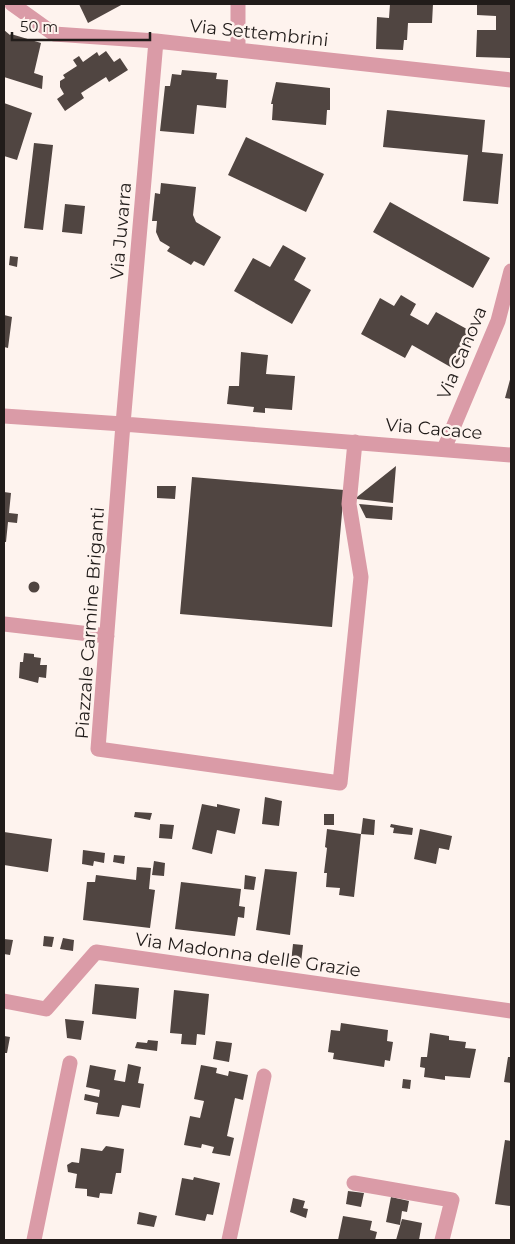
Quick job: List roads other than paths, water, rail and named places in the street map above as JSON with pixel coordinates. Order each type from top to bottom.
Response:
[{"type":"street","name":"Via Settembrini","points":[[12,4],[54,34],[156,41],[511,80]]},
{"type":"street","points":[[238,4],[238,50]]},
{"type":"street","name":"Via Juvarra","points":[[123,424],[156,41]]},
{"type":"street","name":"Via Canova","points":[[444,449],[451,426],[498,321],[511,271]]},
{"type":"street","points":[[4,416],[123,424]]},
{"type":"street","name":"Via Cacace","points":[[123,424],[511,455]]},
{"type":"street","name":"Piazzale Carmine Briganti","points":[[123,424],[98,749],[340,783],[360,577],[349,504],[355,442]]},
{"type":"street","points":[[4,624],[107,636]]},
{"type":"street","name":"Via Madonna delle Grazie","points":[[4,1001],[46,1009],[96,952],[511,1012]]},
{"type":"street","points":[[34,1240],[70,1064]]},
{"type":"street","points":[[229,1240],[264,1076]]},
{"type":"street","points":[[354,1183],[452,1200],[442,1240]]}]
